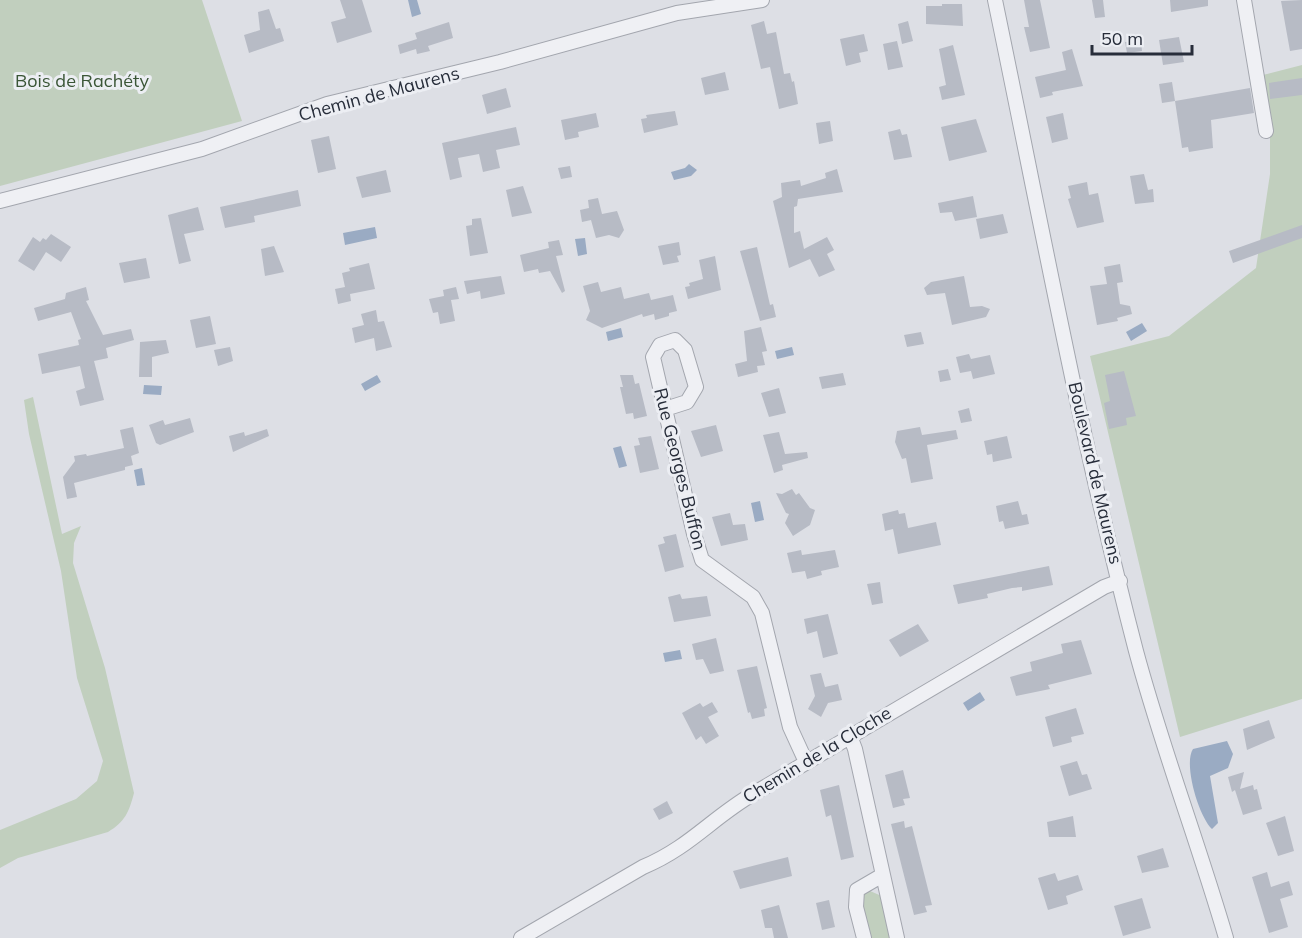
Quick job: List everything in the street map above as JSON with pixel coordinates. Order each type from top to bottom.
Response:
[{"type":"street","name":"Chemin de Maurens","points":[[0,201],[202,149],[327,104],[500,62],[677,13],[762,0]]},
{"type":"street","name":"Boulevard de Maurens","points":[[995,0],[1090,458],[1120,581],[1160,734],[1226,938]]},
{"type":"street","points":[[1244,0],[1266,131]]},
{"type":"street","name":"Rue Georges Buffon","points":[[665,409],[687,402],[696,387],[685,350],[675,340],[660,345],[653,357],[665,409],[702,560],[753,597],[762,613],[790,727],[806,762]]},
{"type":"street","name":"Chemin de la Cloche","points":[[521,938],[692,841],[733,805],[1104,587],[1120,581]]},
{"type":"street","points":[[849,736],[855,749],[897,938]]},
{"type":"street","points":[[864,938],[856,907],[857,890],[882,876]]},
{"type":"green space","name":"Bois de Rachéty","points":[[0,0],[202,0],[242,121],[0,186]]},
{"type":"green space","points":[[1302,65],[1302,699],[1180,737],[1090,356],[1169,336],[1256,268],[1270,174],[1270,134],[1263,75]]},
{"type":"green space","points":[[33,397],[62,534],[81,526],[74,543],[73,563],[105,668],[134,793],[125,816],[108,832],[18,858],[0,868],[0,830],[76,799],[97,781],[103,761],[77,678],[61,571],[29,434],[24,400]]},
{"type":"green space","points":[[870,891],[884,897],[892,938],[871,938],[862,903],[864,894]]},
{"type":"water","points":[[408,0],[417,0],[421,14],[412,17]]},
{"type":"water","points":[[689,164],[697,170],[691,176],[674,180],[671,172],[685,168]]},
{"type":"water","points":[[375,227],[377,238],[345,245],[343,233]]},
{"type":"water","points":[[585,238],[587,254],[578,256],[575,239]]},
{"type":"water","points":[[1142,323],[1147,331],[1131,341],[1126,332]]},
{"type":"water","points":[[621,328],[623,337],[608,341],[606,332]]},
{"type":"water","points":[[792,347],[794,355],[777,359],[775,351]]},
{"type":"water","points":[[377,375],[381,382],[365,391],[361,384]]},
{"type":"water","points":[[144,385],[162,386],[161,395],[143,394]]},
{"type":"water","points":[[621,446],[627,466],[619,468],[613,448]]},
{"type":"water","points":[[142,468],[145,485],[137,486],[134,470]]},
{"type":"water","points":[[760,501],[764,520],[755,522],[751,503]]},
{"type":"water","points":[[680,650],[682,659],[665,662],[663,653]]},
{"type":"water","points":[[980,692],[985,700],[968,711],[963,703]]},
{"type":"water","points":[[1227,741],[1233,754],[1228,768],[1210,776],[1218,823],[1212,829],[1202,814],[1194,790],[1190,756],[1193,749]]},
{"type":"building","points":[[340,0],[362,0],[372,32],[337,43],[331,22],[346,18]]},
{"type":"building","points":[[1024,0],[1040,0],[1050,48],[1030,52],[1024,27],[1029,27]]},
{"type":"building","points":[[1092,0],[1103,0],[1105,17],[1095,18]]},
{"type":"building","points":[[1170,0],[1208,0],[1208,6],[1171,12]]},
{"type":"building","points":[[1302,0],[1302,49],[1290,51],[1281,1]]},
{"type":"building","points":[[942,4],[962,4],[963,26],[926,24],[926,6],[942,6]]},
{"type":"building","points":[[269,9],[276,29],[280,28],[284,41],[249,53],[244,35],[260,30],[258,12]]},
{"type":"building","points":[[764,21],[767,34],[776,32],[784,74],[790,73],[792,82],[794,81],[798,104],[779,109],[770,67],[761,69],[751,25]]},
{"type":"building","points":[[908,21],[913,41],[902,44],[898,24]]},
{"type":"building","points":[[449,22],[453,38],[428,46],[430,51],[417,54],[416,49],[400,54],[398,45],[417,39],[415,33]]},
{"type":"building","points":[[864,34],[868,51],[859,53],[861,62],[846,66],[840,39]]},
{"type":"building","points":[[1179,37],[1184,62],[1163,65],[1159,40]]},
{"type":"building","points":[[1141,40],[1142,51],[1127,53],[1125,42]]},
{"type":"building","points":[[897,41],[903,67],[888,70],[883,44]]},
{"type":"building","points":[[953,45],[965,95],[942,100],[939,87],[946,85],[939,49]]},
{"type":"building","points":[[1072,49],[1083,86],[1052,92],[1053,95],[1040,98],[1035,77],[1066,70],[1062,52]]},
{"type":"building","points":[[725,72],[729,90],[705,95],[701,78]]},
{"type":"building","points":[[1302,78],[1302,95],[1270,99],[1269,83]]},
{"type":"building","points":[[1172,82],[1175,101],[1162,103],[1159,84]]},
{"type":"building","points":[[506,88],[511,107],[487,114],[482,95]]},
{"type":"building","points":[[1250,88],[1254,113],[1211,120],[1213,148],[1189,152],[1188,147],[1182,148],[1175,101]]},
{"type":"building","points":[[675,111],[678,125],[644,133],[641,119],[647,118],[646,115]]},
{"type":"building","points":[[596,113],[599,127],[578,132],[579,137],[565,140],[561,120]]},
{"type":"building","points":[[1063,113],[1068,139],[1052,143],[1046,117]]},
{"type":"building","points":[[976,119],[987,152],[949,161],[941,127]]},
{"type":"building","points":[[830,121],[833,141],[819,144],[816,123]]},
{"type":"building","points":[[516,127],[520,145],[496,150],[500,168],[483,172],[479,154],[458,158],[462,177],[450,180],[442,143]]},
{"type":"building","points":[[900,129],[902,135],[907,134],[912,157],[894,160],[888,132]]},
{"type":"building","points":[[329,136],[336,169],[318,173],[311,140]]},
{"type":"building","points":[[570,166],[572,177],[561,179],[558,168]]},
{"type":"building","points":[[837,169],[843,192],[798,199],[797,206],[794,207],[794,233],[800,231],[804,249],[827,237],[834,250],[827,254],[835,270],[819,277],[810,259],[789,268],[773,201],[782,197],[781,183],[800,180],[801,186],[826,178],[825,173]]},
{"type":"building","points":[[386,170],[391,192],[362,198],[356,177]]},
{"type":"building","points":[[1144,174],[1148,190],[1153,189],[1154,202],[1135,204],[1130,176]]},
{"type":"building","points":[[1087,182],[1089,195],[1098,193],[1104,222],[1077,228],[1068,199],[1071,198],[1068,186]]},
{"type":"building","points":[[523,186],[532,213],[512,217],[506,190]]},
{"type":"building","points":[[298,190],[301,206],[254,216],[255,222],[225,228],[220,207]]},
{"type":"building","points":[[973,196],[977,217],[955,221],[952,212],[940,213],[938,203]]},
{"type":"building","points":[[598,198],[602,214],[617,211],[624,230],[619,238],[609,235],[596,238],[591,220],[582,222],[580,210],[589,208],[588,200]]},
{"type":"building","points":[[198,207],[204,230],[184,234],[191,261],[179,264],[168,215]]},
{"type":"building","points":[[1003,214],[1008,233],[980,239],[976,219]]},
{"type":"building","points":[[481,218],[488,253],[470,256],[466,226],[472,225],[472,219]]},
{"type":"building","points":[[1302,225],[1302,238],[1233,263],[1229,251]]},
{"type":"building","points":[[51,234],[71,247],[61,262],[46,252],[34,271],[18,261],[33,237],[40,242],[43,238],[46,240]]},
{"type":"building","points":[[559,240],[563,255],[556,256],[565,291],[562,293],[550,271],[539,273],[538,269],[524,272],[520,255],[549,248],[548,242]]},
{"type":"building","points":[[679,242],[681,255],[677,256],[679,262],[663,265],[658,246]]},
{"type":"building","points":[[274,246],[284,272],[265,276],[261,249]]},
{"type":"building","points":[[757,247],[770,305],[773,304],[776,317],[760,321],[740,251]]},
{"type":"building","points":[[715,256],[721,290],[688,299],[685,287],[690,286],[689,283],[703,279],[699,260]]},
{"type":"building","points":[[146,258],[150,278],[124,283],[119,263]]},
{"type":"building","points":[[369,263],[375,289],[350,294],[351,301],[338,304],[335,289],[345,287],[342,273],[350,271],[349,268]]},
{"type":"building","points":[[1120,264],[1123,282],[1117,283],[1120,304],[1130,306],[1132,314],[1117,318],[1118,321],[1097,325],[1090,286],[1107,284],[1104,267]]},
{"type":"building","points":[[501,276],[505,294],[481,299],[480,291],[467,294],[464,281]]},
{"type":"building","points":[[964,276],[970,307],[982,306],[990,309],[986,317],[952,325],[945,293],[927,295],[924,288],[931,282]]},
{"type":"building","points":[[598,282],[601,292],[621,287],[624,299],[649,293],[651,300],[673,295],[677,311],[655,320],[654,314],[643,317],[642,314],[602,328],[586,320],[590,311],[583,286]]},
{"type":"building","points":[[86,287],[89,300],[86,301],[103,335],[131,329],[134,340],[106,348],[108,358],[94,361],[104,400],[80,406],[76,391],[85,388],[80,366],[42,374],[38,354],[79,345],[78,340],[81,339],[71,312],[38,321],[34,308],[65,299],[66,293]]},
{"type":"building","points":[[456,287],[459,299],[451,300],[455,321],[440,324],[438,312],[433,313],[429,299],[444,296],[443,290]]},
{"type":"building","points":[[376,310],[378,322],[384,321],[392,347],[376,351],[374,338],[355,343],[352,328],[364,325],[361,314]]},
{"type":"building","points":[[210,316],[216,344],[196,348],[190,320]]},
{"type":"building","points":[[761,327],[767,351],[762,352],[765,365],[757,366],[758,372],[738,377],[735,364],[747,361],[744,331]]},
{"type":"building","points":[[921,332],[924,344],[907,347],[904,335]]},
{"type":"building","points":[[166,340],[169,353],[152,357],[152,377],[139,377],[140,342]]},
{"type":"building","points":[[230,347],[233,361],[218,366],[214,350]]},
{"type":"building","points":[[969,354],[971,359],[990,355],[995,374],[973,379],[971,371],[960,373],[956,357]]},
{"type":"building","points":[[948,369],[951,380],[940,382],[938,371]]},
{"type":"building","points":[[1124,371],[1136,416],[1126,418],[1127,425],[1109,429],[1104,403],[1110,401],[1105,375]]},
{"type":"building","points":[[843,373],[846,385],[822,389],[819,377]]},
{"type":"building","points":[[620,375],[633,375],[635,384],[639,383],[647,416],[634,419],[633,413],[626,414],[620,387],[623,387]]},
{"type":"building","points":[[779,388],[786,413],[769,417],[761,393]]},
{"type":"building","points":[[969,408],[972,421],[961,423],[958,411]]},
{"type":"building","points":[[190,418],[194,432],[160,445],[156,443],[149,425],[163,420],[165,425]]},
{"type":"building","points":[[716,425],[723,451],[701,457],[691,431]]},
{"type":"building","points":[[133,427],[139,453],[131,456],[133,465],[125,467],[125,470],[74,483],[77,497],[67,499],[63,477],[75,461],[74,456],[86,454],[87,456],[124,448],[120,430]]},
{"type":"building","points":[[920,427],[922,435],[956,430],[958,439],[927,445],[933,479],[911,483],[906,458],[902,459],[895,442],[897,431]]},
{"type":"building","points":[[267,429],[269,436],[233,452],[229,436],[244,432],[245,436]]},
{"type":"building","points":[[779,432],[785,454],[807,452],[808,458],[782,465],[783,470],[774,473],[763,435]]},
{"type":"building","points":[[651,436],[659,469],[640,473],[634,446],[640,445],[638,438]]},
{"type":"building","points":[[1007,436],[1012,458],[993,462],[992,454],[987,455],[984,441]]},
{"type":"building","points":[[792,489],[796,495],[799,493],[810,508],[815,510],[810,525],[793,536],[785,523],[789,514],[786,513],[776,493],[782,494]]},
{"type":"building","points":[[1018,501],[1022,515],[1027,514],[1029,524],[1005,529],[1003,521],[999,522],[996,506]]},
{"type":"building","points":[[898,510],[899,514],[905,513],[908,528],[936,522],[941,545],[898,554],[893,529],[885,531],[882,514]]},
{"type":"building","points":[[730,513],[733,525],[745,524],[748,540],[721,546],[712,517]]},
{"type":"building","points":[[676,534],[684,567],[665,572],[658,545],[665,543],[663,537]]},
{"type":"building","points":[[801,550],[802,555],[835,550],[839,567],[821,571],[822,575],[807,579],[805,571],[792,573],[787,553]]},
{"type":"building","points":[[1049,566],[1053,585],[1022,591],[1022,587],[1012,588],[987,594],[988,598],[958,604],[953,585]]},
{"type":"building","points":[[880,582],[883,603],[872,605],[867,584]]},
{"type":"building","points":[[680,594],[682,599],[707,596],[711,616],[674,622],[668,597]]},
{"type":"building","points":[[828,614],[838,654],[823,658],[817,631],[807,634],[804,619]]},
{"type":"building","points":[[918,624],[929,641],[900,657],[889,640]]},
{"type":"building","points":[[716,638],[724,671],[710,674],[703,659],[696,660],[692,644]]},
{"type":"building","points":[[1081,640],[1092,674],[1048,685],[1050,689],[1016,696],[1010,677],[1032,671],[1030,662],[1063,653],[1061,644]]},
{"type":"building","points":[[757,666],[767,708],[764,709],[765,716],[752,719],[750,712],[748,713],[737,670]]},
{"type":"building","points":[[821,673],[825,687],[838,684],[842,700],[828,703],[821,717],[808,709],[815,696],[810,675]]},
{"type":"building","points":[[712,702],[718,712],[708,717],[719,736],[706,744],[701,736],[696,740],[682,713],[700,703],[703,707]]},
{"type":"building","points":[[1076,708],[1084,734],[1071,737],[1072,742],[1053,747],[1045,717]]},
{"type":"building","points":[[1269,720],[1275,738],[1247,750],[1243,729]]},
{"type":"building","points":[[1077,761],[1082,775],[1087,774],[1092,789],[1069,796],[1060,766]]},
{"type":"building","points":[[903,770],[910,798],[903,799],[905,805],[893,808],[885,775]]},
{"type":"building","points":[[1244,772],[1240,789],[1253,785],[1254,790],[1257,789],[1262,809],[1243,815],[1228,777]]},
{"type":"building","points":[[839,785],[854,857],[841,860],[831,815],[826,817],[820,790]]},
{"type":"building","points":[[667,801],[673,813],[659,820],[653,809]]},
{"type":"building","points":[[1073,816],[1076,837],[1049,837],[1047,822]]},
{"type":"building","points":[[1285,816],[1294,851],[1278,856],[1266,823]]},
{"type":"building","points":[[904,821],[905,828],[912,826],[932,905],[925,906],[927,912],[914,915],[891,824]]},
{"type":"building","points":[[1163,848],[1169,867],[1142,873],[1137,856]]},
{"type":"building","points":[[788,857],[792,876],[740,889],[733,871]]},
{"type":"building","points":[[1267,872],[1271,887],[1289,881],[1293,895],[1280,899],[1288,927],[1269,933],[1252,877]]},
{"type":"building","points":[[1055,873],[1058,881],[1078,875],[1083,890],[1066,896],[1068,904],[1048,910],[1038,878]]},
{"type":"building","points":[[1142,898],[1151,928],[1123,936],[1114,906]]},
{"type":"building","points":[[829,900],[835,927],[822,930],[816,903]]},
{"type":"building","points":[[779,905],[788,938],[774,938],[772,928],[765,928],[761,910]]}]
